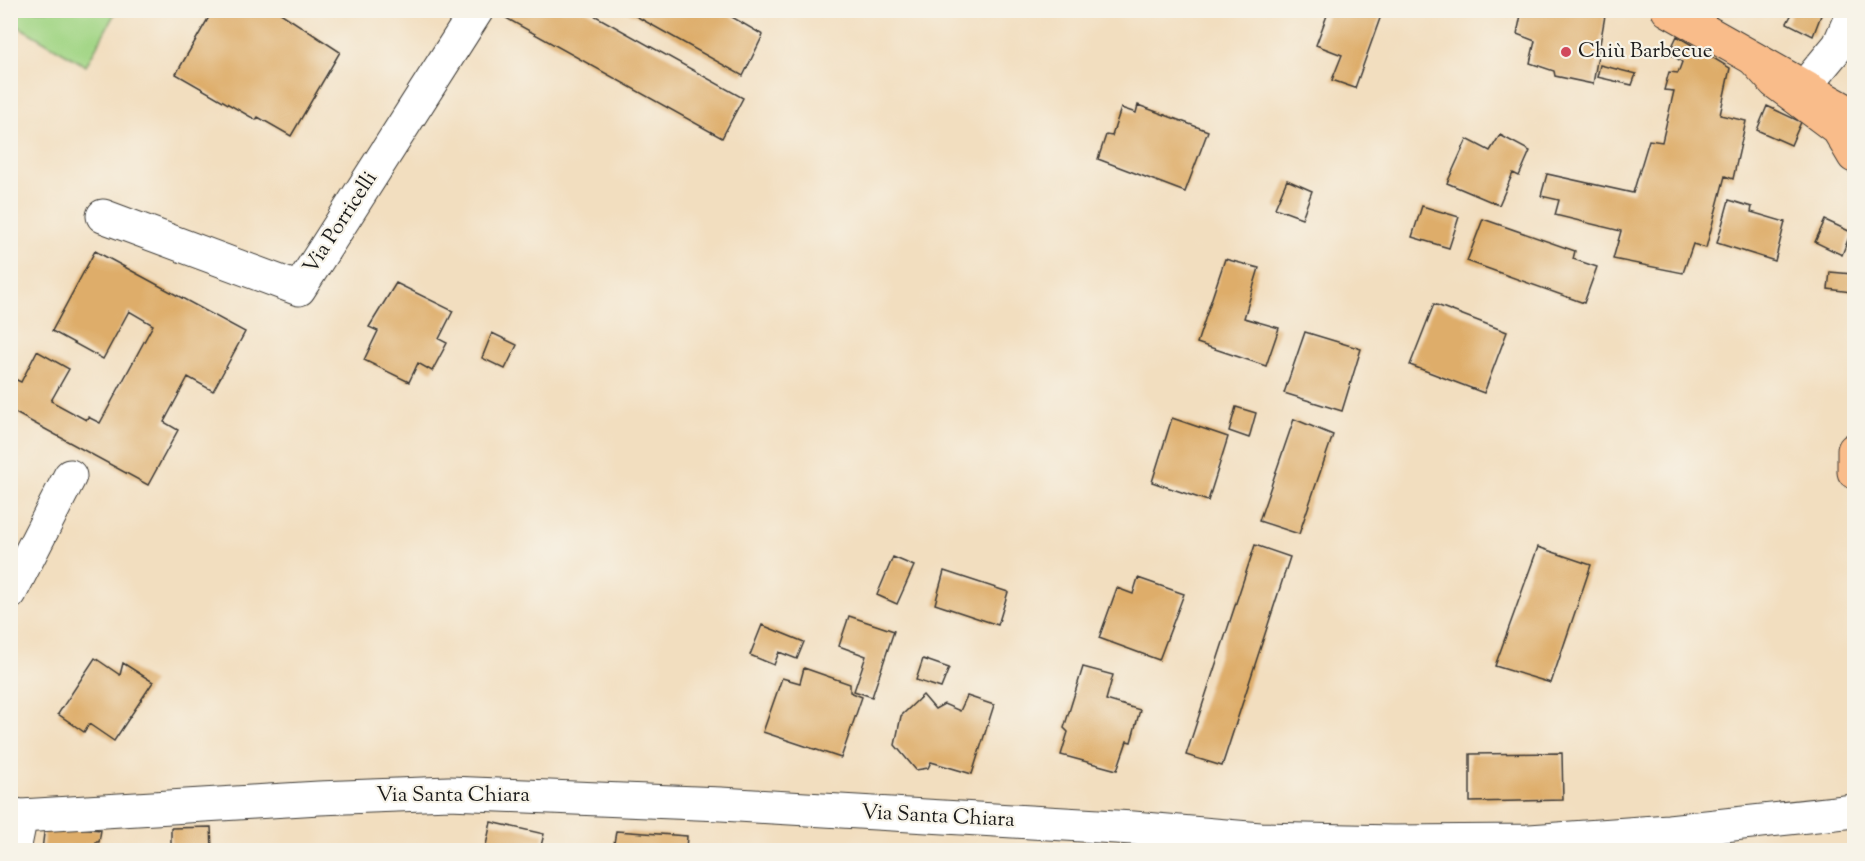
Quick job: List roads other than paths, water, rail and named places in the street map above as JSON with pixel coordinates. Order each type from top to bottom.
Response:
[{"type":"main road","points":[[1668,10],[1854,115]]},
{"type":"main road","points":[[1754,59],[1775,82],[1838,129],[1854,156]]},
{"type":"main road","points":[[1854,450],[1854,472]]},
{"type":"street","name":"Via Porricelli","points":[[103,216],[299,289],[477,10]]},
{"type":"street","points":[[1805,86],[1834,10]]},
{"type":"street","points":[[1805,86],[1839,45],[1854,10]]},
{"type":"street","points":[[10,593],[70,476]]},
{"type":"street","name":"Via Santa Chiara","points":[[14,850],[16,815],[449,793],[780,808],[1133,828],[1260,839],[1392,842],[1542,840],[1669,831],[1854,811]]},
{"type":"place","name":"Chiù Barbecue","points":[[1566,52]]}]
